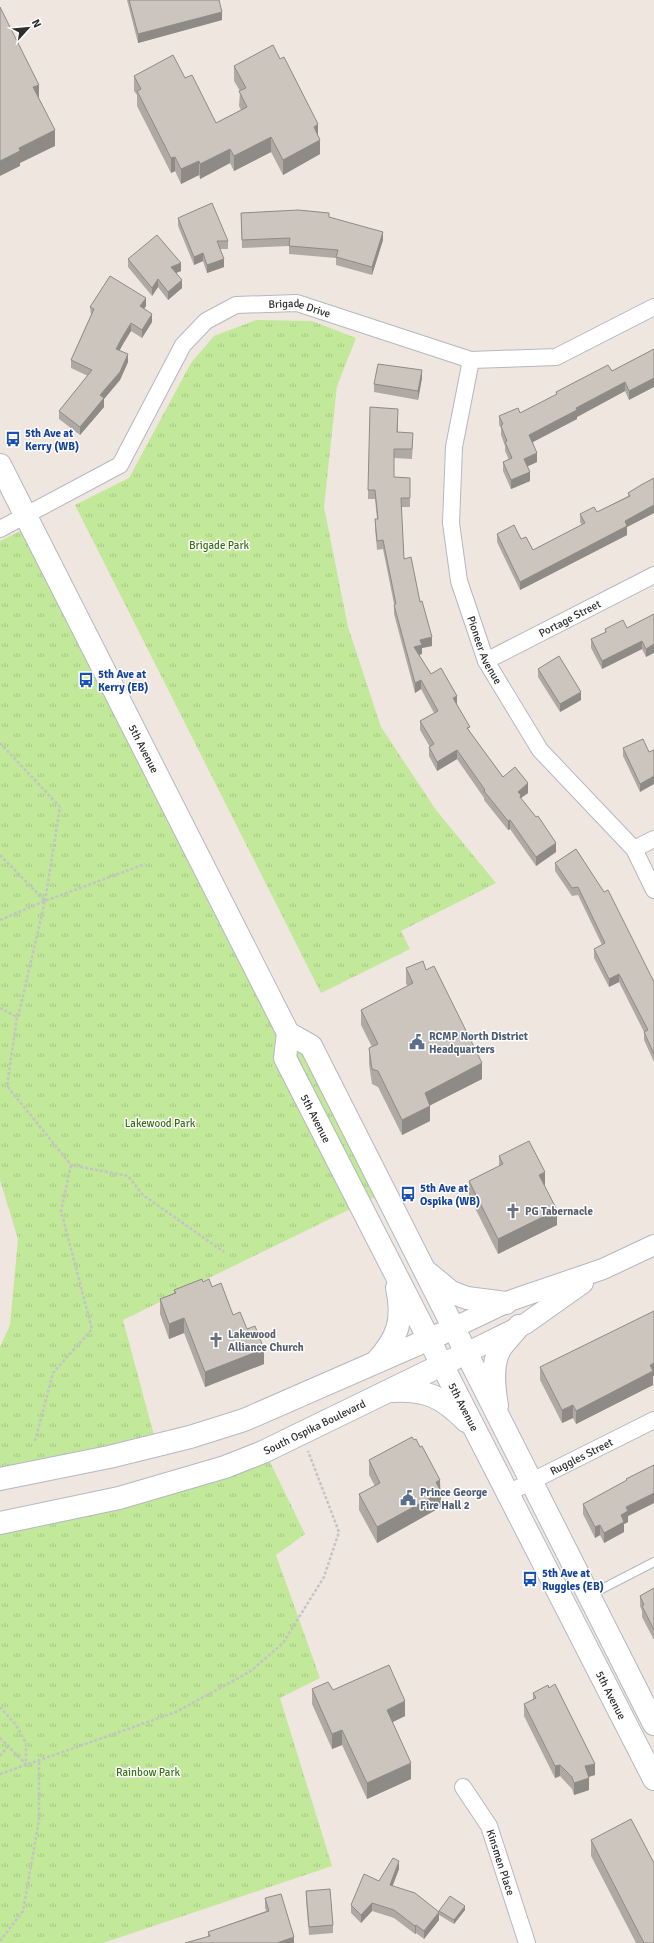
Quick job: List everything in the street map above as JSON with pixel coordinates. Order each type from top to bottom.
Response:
[{"type":"main road","name":"5th Avenue","points":[[0,465],[288,1033],[285,1058],[654,1779]]},
{"type":"main road","points":[[288,1033],[311,1046],[589,1596],[649,1702],[654,1724]]},
{"type":"main road","points":[[424,1270],[451,1292],[467,1298],[506,1303]]},
{"type":"main road","points":[[374,1364],[391,1344],[400,1320],[400,1308],[394,1271]]},
{"type":"main road","points":[[499,1419],[495,1390],[496,1363],[500,1349],[519,1326]]},
{"type":"main road","name":"South Ospika Boulevard","points":[[0,1479],[79,1464],[190,1437],[244,1420],[429,1340],[453,1328]]},
{"type":"main road","name":"South Ospika Boulevard","points":[[0,1523],[84,1506],[181,1481],[257,1455],[466,1353]]},
{"type":"main road","points":[[389,1391],[406,1390],[424,1392],[436,1396],[447,1403],[476,1431]]},
{"type":"street","name":"Brigade Drive","points":[[0,529],[120,465],[183,344],[206,321],[236,305],[297,303],[471,360],[556,357],[654,307]]},
{"type":"street","name":"Pioneer Avenue","points":[[471,360],[454,447],[451,523],[459,581],[486,661],[540,750],[634,849],[654,890]]},
{"type":"street","name":"Portage Street","points":[[486,661],[654,575]]},
{"type":"street","points":[[634,849],[654,839]]},
{"type":"street","name":"South Ospika Boulevard","points":[[453,1328],[506,1303],[603,1269],[654,1245]]},
{"type":"street","name":"South Ospika Boulevard","points":[[466,1353],[519,1326],[603,1269]]},
{"type":"street","name":"Ruggles Street","points":[[508,1493],[654,1420]]},
{"type":"street","points":[[621,1716],[649,1702]]},
{"type":"street","name":"Kinsmen Place","points":[[462,1787],[489,1826],[527,1943]]},
{"type":"lane","points":[[589,1596],[654,1562]]},
{"type":"path","points":[[0,742],[60,807],[45,901],[18,1017],[7,1086],[70,1164],[128,1176],[143,1194],[224,1252]]},
{"type":"path","points":[[0,855],[45,901]]},
{"type":"path","points":[[0,920],[45,901],[145,864]]},
{"type":"path","points":[[0,1008],[18,1017]]},
{"type":"path","points":[[35,1441],[53,1374],[92,1329],[61,1211],[70,1164]]},
{"type":"path","points":[[0,1774],[176,1712],[251,1671],[283,1643],[324,1577],[339,1532],[302,1434]]},
{"type":"path","points":[[0,1707],[16,1725],[26,1743],[26,1764]]},
{"type":"path","points":[[0,1738],[26,1764]]},
{"type":"path","points":[[0,1756],[8,1746]]},
{"type":"path","points":[[0,1941],[23,1911],[39,1820],[39,1760]]},
{"type":"green space","name":"Brigade Park","points":[[256,320],[312,321],[356,338],[337,386],[324,507],[348,627],[381,727],[436,810],[496,883],[401,931],[410,949],[321,993],[75,505],[129,478],[191,363],[214,336]]},
{"type":"green space","name":"Lakewood Park","points":[[35,524],[377,1196],[123,1320],[159,1454],[0,1482],[0,1347],[10,1325],[18,1239],[0,1180],[0,541]]},
{"type":"green space","name":"Rainbow Park","points":[[270,1462],[305,1534],[276,1555],[320,1678],[280,1698],[332,1866],[103,1943],[0,1943],[0,1528],[88,1513]]},
{"type":"building","points":[[129,0],[219,0],[222,12],[138,34]]},
{"type":"building","points":[[0,7],[39,85],[33,87],[55,130],[19,148],[20,151],[0,161]]},
{"type":"building","points":[[273,45],[280,59],[284,57],[318,124],[314,127],[320,140],[283,160],[271,137],[234,156],[230,149],[200,164],[199,161],[181,169],[175,157],[171,158],[137,91],[141,89],[134,76],[173,55],[185,78],[192,75],[216,123],[247,107],[239,91],[246,88],[234,66]]},
{"type":"building","points":[[212,203],[228,241],[217,241],[224,259],[207,265],[203,253],[194,257],[178,218]]},
{"type":"building","points":[[298,210],[329,213],[329,217],[383,232],[372,267],[336,257],[338,250],[289,246],[290,238],[242,240],[241,213]]},
{"type":"building","points":[[157,235],[181,263],[171,267],[182,280],[168,292],[158,279],[152,288],[128,259]]},
{"type":"building","points":[[110,276],[146,298],[140,306],[152,314],[142,330],[131,323],[116,349],[128,354],[120,372],[100,395],[104,398],[80,427],[59,411],[92,370],[71,360],[94,309],[90,307]]},
{"type":"building","points":[[654,349],[654,378],[629,391],[625,382],[576,408],[577,410],[529,435],[537,453],[524,459],[530,472],[511,480],[503,462],[512,458],[505,442],[507,441],[501,426],[503,424],[499,416],[518,408],[520,413],[608,365],[612,371]]},
{"type":"building","points":[[378,364],[422,370],[418,391],[374,384]]},
{"type":"building","points":[[370,407],[398,409],[397,432],[413,433],[412,449],[394,449],[394,477],[410,478],[410,498],[401,498],[404,559],[411,557],[420,602],[422,601],[432,637],[420,640],[422,645],[414,647],[431,674],[441,668],[457,696],[453,698],[470,727],[467,728],[503,777],[515,767],[528,783],[518,792],[521,795],[520,797],[536,817],[538,816],[556,843],[536,857],[510,820],[508,821],[484,791],[485,790],[457,750],[437,762],[429,747],[434,744],[420,721],[438,711],[421,680],[415,683],[394,605],[396,604],[383,540],[377,541],[375,519],[378,519],[375,490],[368,490]]},
{"type":"building","points":[[654,478],[654,505],[625,521],[627,526],[520,582],[497,534],[514,525],[521,539],[526,537],[533,550],[585,523],[580,514],[594,507],[597,512],[630,496],[628,493]]},
{"type":"building","points":[[654,614],[654,644],[646,649],[642,641],[602,661],[591,639],[606,632],[605,629],[623,620],[627,628]]},
{"type":"building","points":[[559,656],[581,692],[560,704],[538,669]]},
{"type":"building","points":[[643,739],[649,752],[654,750],[654,776],[640,784],[623,748]]},
{"type":"building","points":[[576,849],[604,892],[608,890],[654,982],[654,1054],[644,1032],[648,1030],[619,974],[609,979],[594,949],[605,943],[578,887],[572,888],[555,863]]},
{"type":"building","name":"RCMP North District Headquarters","points":[[423,961],[426,970],[434,966],[482,1063],[425,1093],[430,1106],[402,1120],[378,1071],[372,1069],[369,1048],[378,1044],[361,1010],[413,983],[406,968]]},
{"type":"building","name":"PG Tabernacle","points":[[529,1141],[545,1172],[539,1175],[557,1210],[498,1239],[469,1181],[503,1164],[499,1156]]},
{"type":"building","name":"Lakewood Alliance Church","points":[[202,1279],[203,1282],[209,1279],[212,1287],[221,1283],[233,1315],[240,1312],[247,1329],[255,1326],[264,1349],[205,1372],[184,1318],[169,1324],[160,1299],[176,1293],[174,1290]]},
{"type":"building","points":[[654,1311],[654,1363],[650,1365],[653,1371],[576,1411],[573,1405],[562,1410],[540,1367]]},
{"type":"building","name":"Prince George Fire Hall 2","points":[[412,1437],[414,1440],[416,1439],[420,1447],[422,1446],[440,1480],[436,1482],[441,1492],[377,1527],[359,1494],[380,1483],[369,1460]]},
{"type":"building","points":[[654,1465],[654,1493],[626,1507],[628,1511],[621,1515],[624,1522],[604,1533],[600,1525],[595,1527],[583,1504],[627,1480],[626,1479]]},
{"type":"building","points":[[654,1588],[654,1630],[642,1606],[644,1605],[640,1596]]},
{"type":"building","points":[[389,1665],[405,1701],[387,1710],[411,1763],[367,1783],[342,1730],[332,1734],[312,1689],[328,1682],[333,1690]]},
{"type":"building","points":[[555,1684],[595,1764],[585,1766],[589,1778],[574,1783],[572,1777],[560,1765],[555,1766],[524,1704],[536,1698],[533,1693],[548,1685],[549,1688]]},
{"type":"building","points":[[631,1819],[654,1863],[654,1943],[644,1943],[591,1840]]},
{"type":"building","points":[[393,1858],[399,1861],[390,1885],[415,1893],[439,1912],[424,1931],[394,1910],[372,1903],[361,1915],[351,1905],[364,1874],[379,1881]]},
{"type":"building","points":[[330,1889],[333,1925],[309,1927],[306,1891]]},
{"type":"building","points":[[281,1894],[294,1937],[277,1943],[185,1943],[210,1936],[208,1932],[269,1911],[265,1898]]},
{"type":"building","points":[[450,1896],[465,1906],[454,1920],[439,1911]]},
{"type":"place","name":"5th Ave at Kerry (WB)","points":[[13,439]]},
{"type":"place","name":"5th Ave at Kerry (EB)","points":[[86,680]]},
{"type":"place","name":"RCMP North District Headquarters","points":[[417,1042]]},
{"type":"place","name":"5th Ave at Ospika (WB)","points":[[408,1194]]},
{"type":"place","name":"PG Tabernacle","points":[[513,1211]]},
{"type":"place","name":"Lakewood Alliance Church","points":[[216,1340]]},
{"type":"place","name":"Prince George Fire Hall 2","points":[[408,1498]]},
{"type":"place","name":"5th Ave at Ruggles (EB)","points":[[530,1579]]}]
